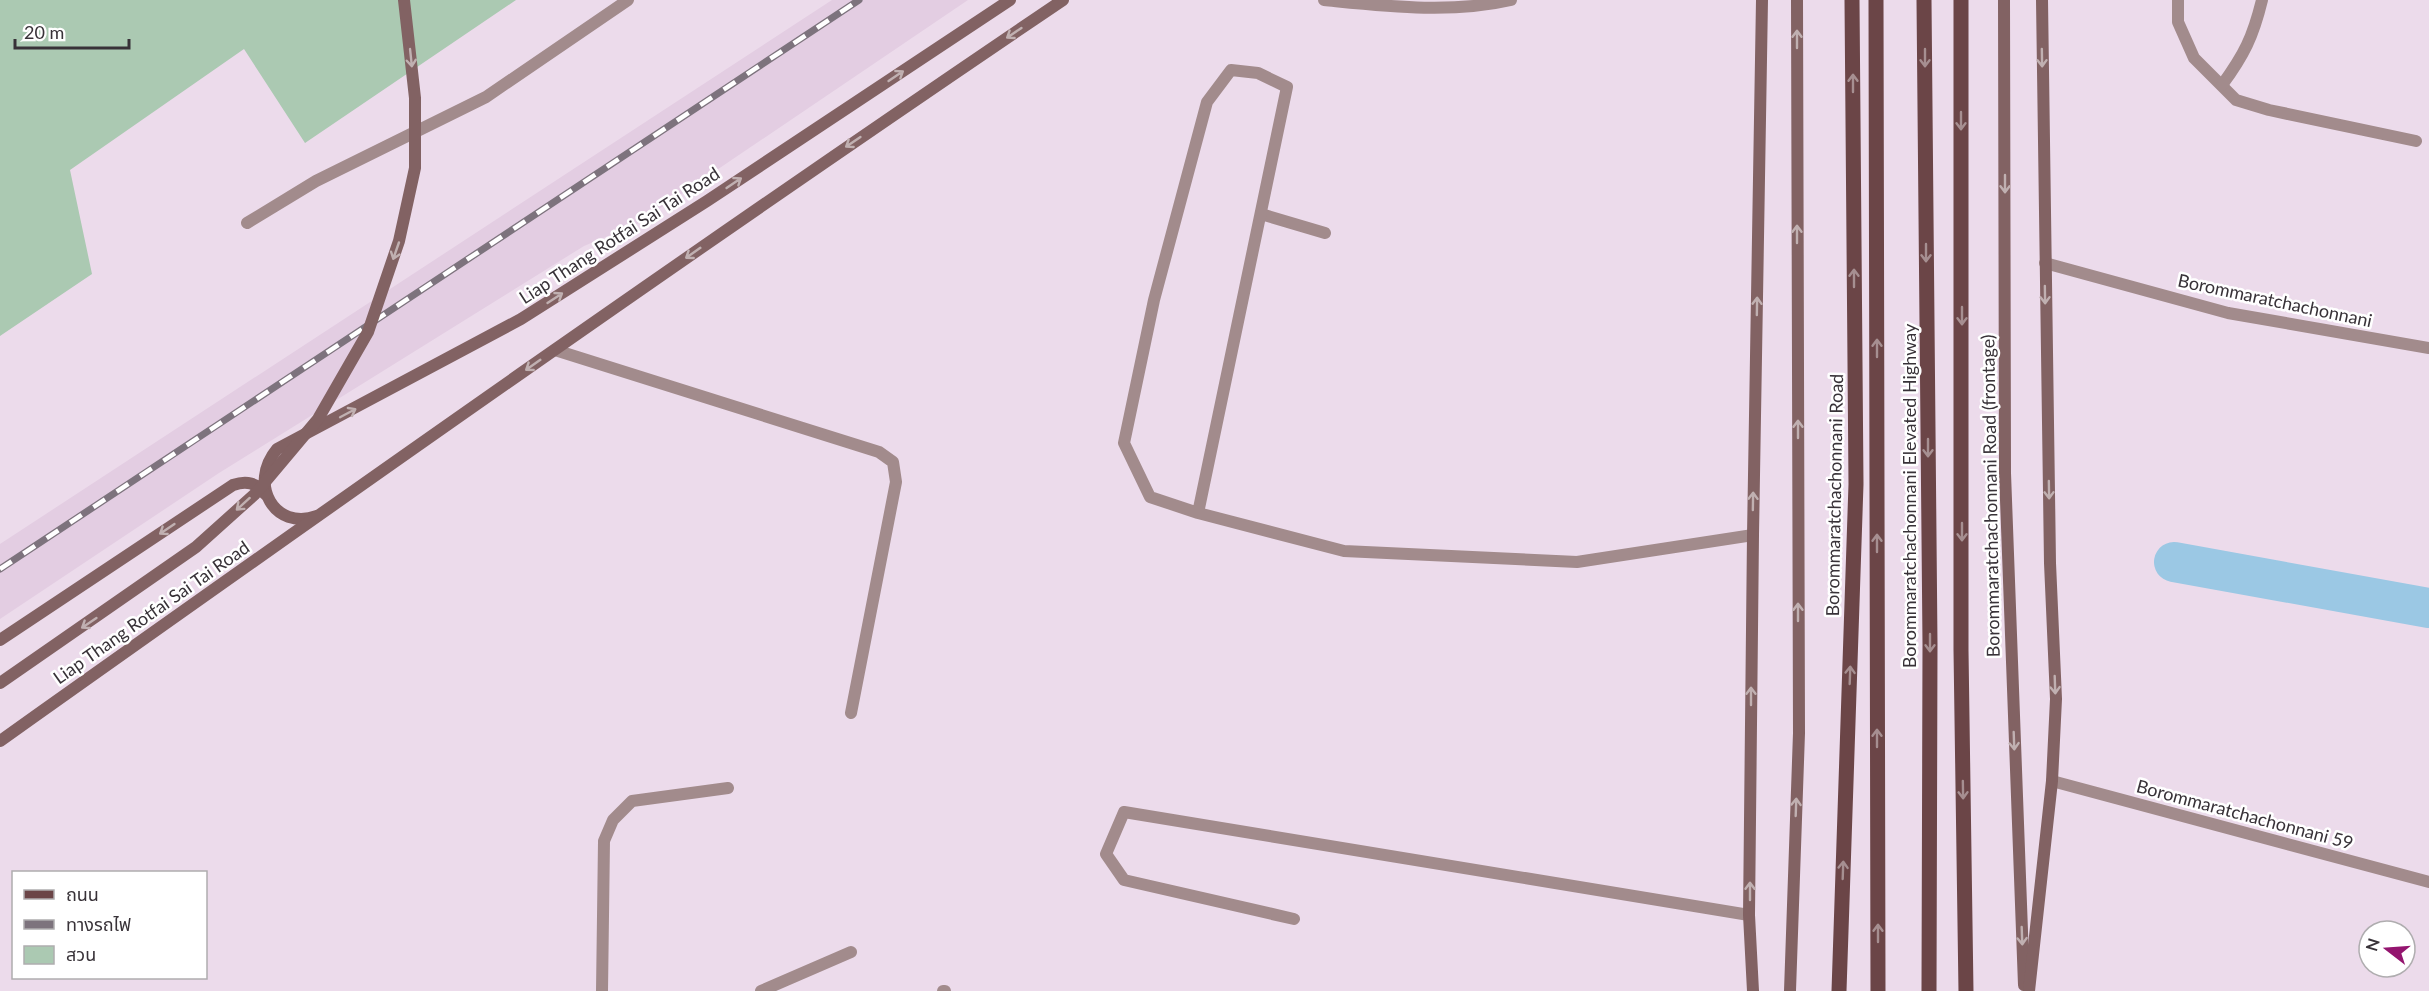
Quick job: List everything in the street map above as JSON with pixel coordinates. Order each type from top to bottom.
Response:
[{"type":"main road","points":[[0,683],[196,547],[255,494],[318,419],[368,332],[399,241],[415,168],[415,98],[404,0]]},
{"type":"main road","name":"Liap Thang Rotfai Sai Tai Road","points":[[267,496],[264,471],[269,459],[278,449],[521,320],[1010,0]]},
{"type":"main road","name":"Liap Thang Rotfai Sai Tai Road","points":[[0,741],[837,153],[1063,0]]},
{"type":"main road","points":[[1754,991],[1749,915],[1762,0]]},
{"type":"main road","points":[[1790,991],[1799,732],[1797,0]]},
{"type":"main road","name":"Borommaratchachonnani Road","points":[[1839,991],[1856,484],[1852,0]]},
{"type":"main road","name":"Borommaratchachonnani Elevated Highway","points":[[1876,0],[1878,991]]},
{"type":"main road","name":"Borommaratchachonnani Elevated Highway","points":[[1924,0],[1930,644],[1929,991]]},
{"type":"main road","points":[[1961,0],[1961,650],[1966,991]]},
{"type":"main road","name":"Borommaratchachonnani Road (frontage)","points":[[2004,0],[2005,473],[2024,991]]},
{"type":"main road","points":[[2030,991],[2052,781],[2056,699],[2050,563],[2042,0]]},
{"type":"main road","name":"Liap Thang Rotfai Sai Tai Road","points":[[0,640],[233,485],[248,482],[256,485],[274,507],[285,515],[304,518],[323,513]]},
{"type":"street","points":[[247,223],[316,182],[486,97],[628,0]]},
{"type":"street","points":[[1324,0],[1394,7],[1485,6],[1511,0]]},
{"type":"street","points":[[2178,0],[2178,22],[2194,58],[2236,100],[2269,110],[2416,141]]},
{"type":"street","points":[[2222,85],[2240,60],[2254,33],[2262,0]]},
{"type":"street","points":[[1198,513],[1287,87],[1258,73],[1231,70],[1207,102],[1154,300],[1124,442],[1150,497],[1198,513],[1344,551],[1577,562],[1753,535]]},
{"type":"street","points":[[1261,214],[1325,233]]},
{"type":"street","name":"Borommaratchachonnani","points":[[2045,263],[2228,313],[2429,348]]},
{"type":"street","points":[[555,350],[879,452],[893,462],[896,482],[851,713]]},
{"type":"street","name":"Borommaratchachonnani 59","points":[[2052,781],[2429,882]]},
{"type":"street","points":[[602,991],[604,841],[613,820],[632,801],[728,789]]},
{"type":"street","points":[[1294,919],[1124,880],[1106,854],[1124,812],[1749,915]]},
{"type":"street","points":[[761,991],[851,952]]},
{"type":"shaded area","points":[[832,0],[968,0],[637,224],[584,246],[219,473],[0,619],[0,544]]},
{"type":"green space","points":[[0,0],[516,0],[305,143],[244,49],[70,170],[92,274],[0,336]]},
{"type":"waterway","points":[[2174,562],[2429,608]]},
{"type":"railway","points":[[0,569],[859,0]]}]
